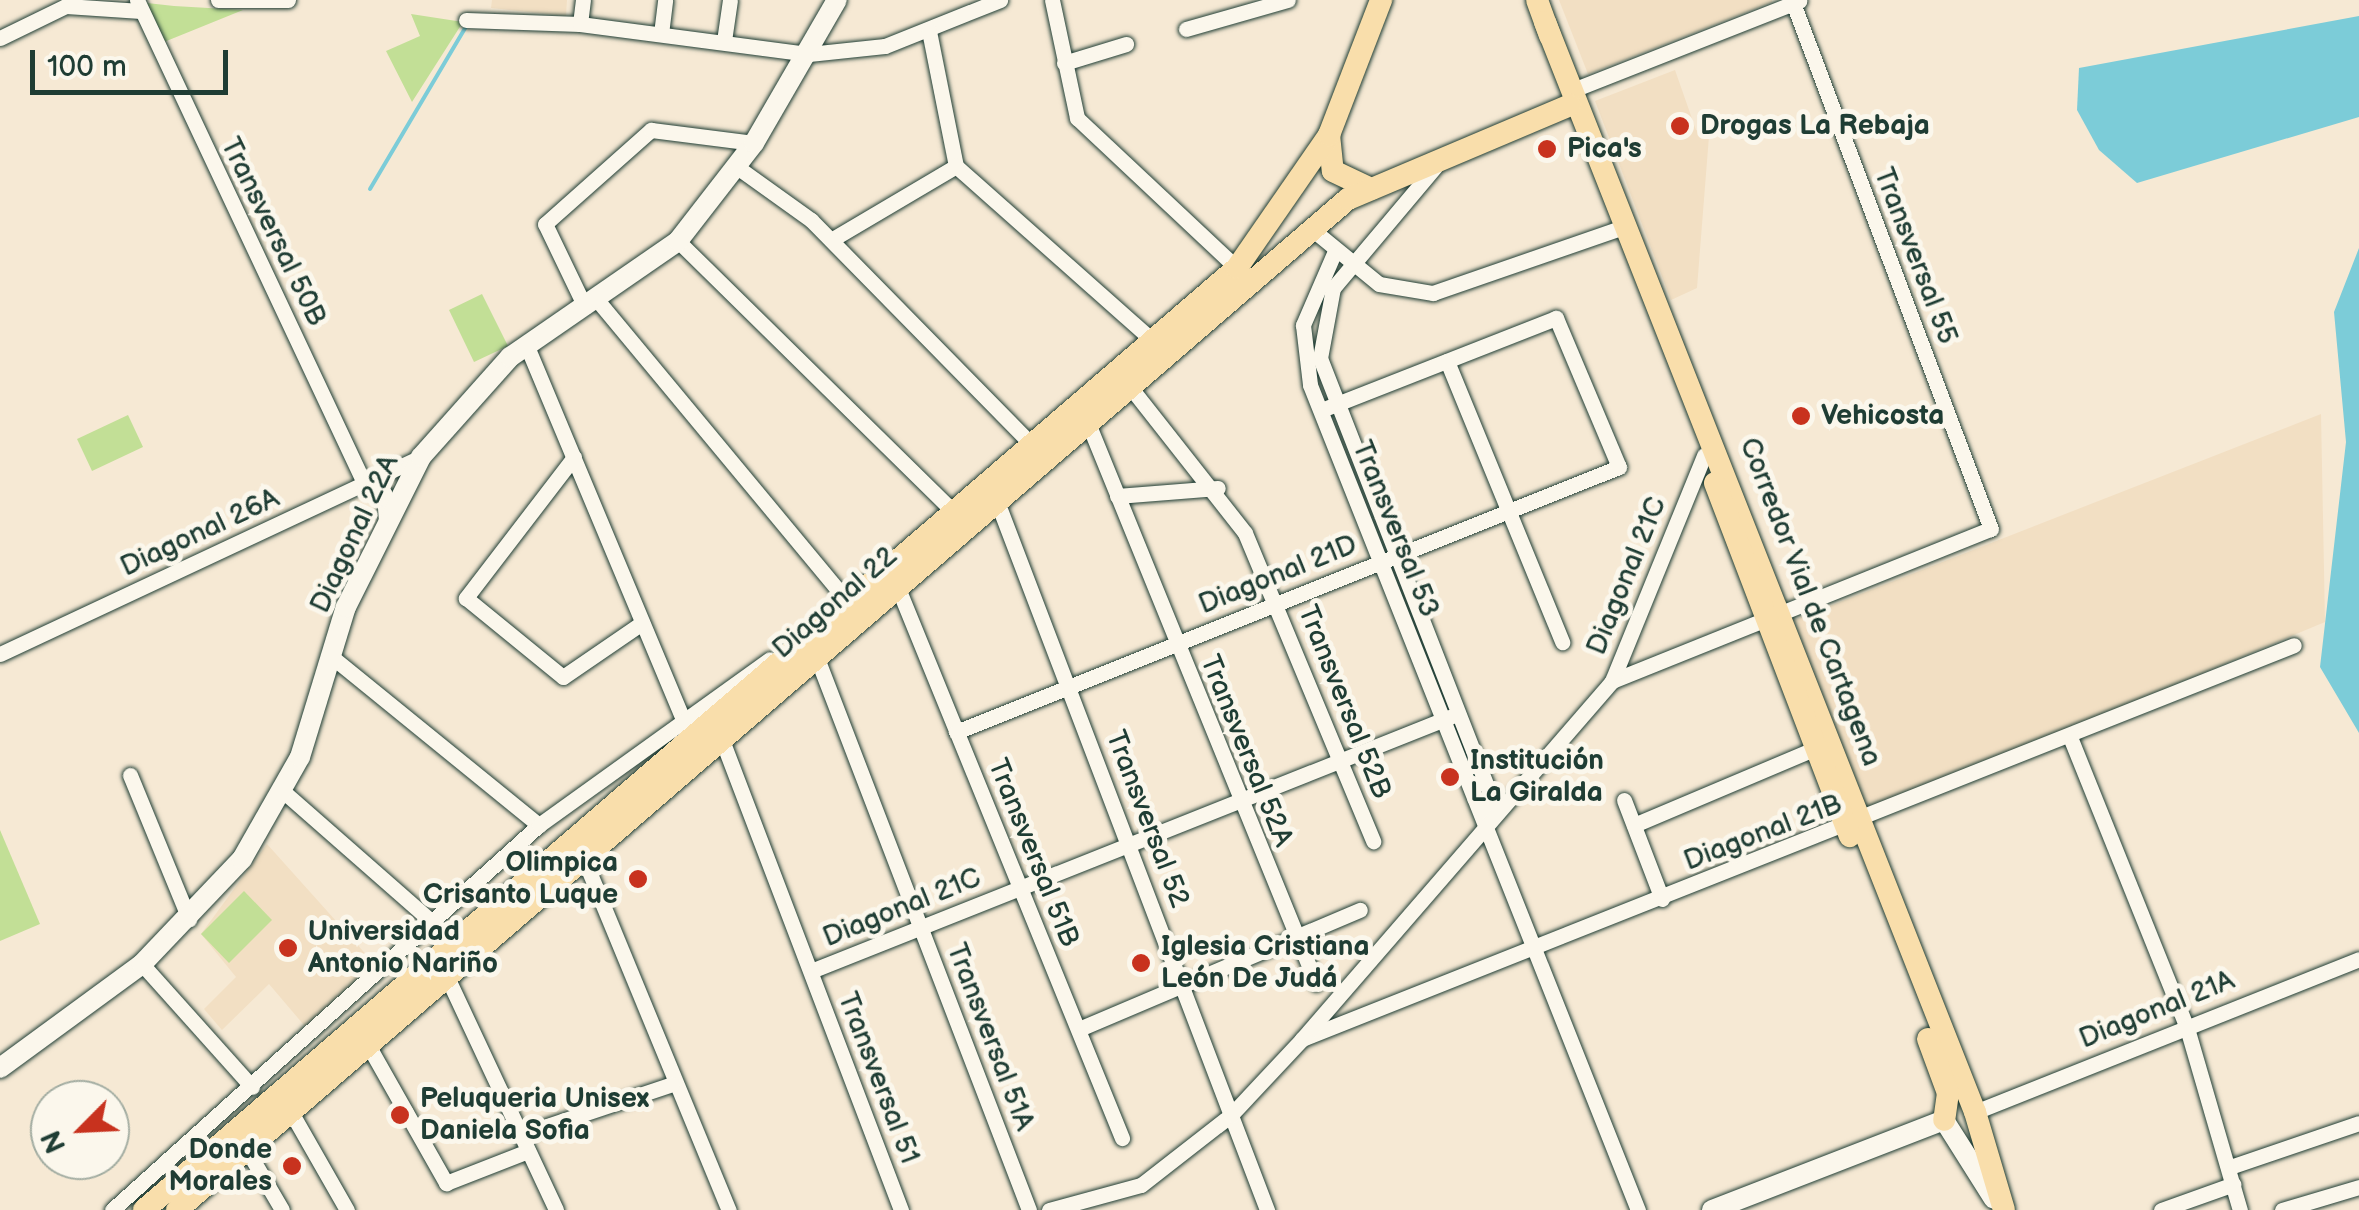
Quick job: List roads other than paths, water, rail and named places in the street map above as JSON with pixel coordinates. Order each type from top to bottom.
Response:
[{"type":"main road","name":"Diagonal 22","points":[[144,1210],[791,646],[1154,342],[1236,268],[1271,225],[1329,135],[1381,0]]},
{"type":"main road","name":"Corredor Vial de Cartagena","points":[[1541,11],[1854,824],[1948,1093],[1944,1120]]},
{"type":"main road","name":"Diagonal 22","points":[[177,1210],[1313,230],[1374,188],[1574,96]]},
{"type":"main road","name":"Corredor Vial de Cartagena","points":[[1574,96],[1618,229],[1704,455],[1775,617],[1816,748],[1854,824],[1976,1112],[2002,1210]]},
{"type":"main road","points":[[1329,135],[1340,181],[1374,188]]},
{"type":"main road","points":[[1271,225],[1288,219],[1313,230]]},
{"type":"street","points":[[218,0],[288,0]]},
{"type":"street","points":[[580,24],[583,0]]},
{"type":"street","points":[[661,34],[665,0]]},
{"type":"street","points":[[724,40],[730,0]]},
{"type":"street","points":[[809,54],[837,0]]},
{"type":"street","points":[[466,20],[580,24],[809,54],[860,52],[928,31],[1000,0]]},
{"type":"street","points":[[1052,0],[1064,62],[1086,130],[1236,268]]},
{"type":"street","points":[[1186,29],[1288,0]]},
{"type":"street","name":"Diagonal 22","points":[[1574,96],[1796,1]]},
{"type":"street","name":"Transversal 55","points":[[1775,617],[1991,529],[1796,1]]},
{"type":"street","points":[[0,38],[66,6],[139,6]]},
{"type":"street","name":"Transversal 50B","points":[[139,6],[365,484],[384,492],[386,520]]},
{"type":"street","points":[[928,31],[956,166],[1154,342]]},
{"type":"street","points":[[1064,62],[1126,44]]},
{"type":"street","name":"Diagonal 22A","points":[[0,1068],[142,964],[189,919],[284,792],[386,520],[421,457],[526,344],[592,304],[678,241],[754,143],[809,54]]},
{"type":"street","points":[[754,143],[651,130],[546,224],[592,304],[846,600]]},
{"type":"street","name":"Transversal 53","points":[[1328,407],[1319,338],[1350,265],[1440,160]]},
{"type":"street","points":[[831,240],[956,166]]},
{"type":"street","points":[[737,167],[831,240],[1032,444]]},
{"type":"street","points":[[1313,230],[1350,265],[1397,290],[1433,294],[1618,229]]},
{"type":"street","points":[[678,241],[953,510]]},
{"type":"street","name":"Transversal 53","points":[[1335,251],[1303,325],[1328,407],[1451,717],[1638,1210]]},
{"type":"street","name":"Diagonal 21D","points":[[956,732],[1619,466],[1556,318],[1447,361]]},
{"type":"street","points":[[526,344],[681,715]]},
{"type":"street","points":[[1328,407],[1447,361],[1562,642]]},
{"type":"street","name":"Transversal 52B","points":[[1131,388],[1218,488],[1276,602],[1373,841]]},
{"type":"street","name":"Transversal 52A","points":[[1088,424],[1295,942],[1316,984]]},
{"type":"street","name":"Diagonal 21C","points":[[1230,1115],[1302,1039],[1612,681],[1704,455]]},
{"type":"street","name":"Diagonal 26A","points":[[0,654],[421,457]]},
{"type":"street","points":[[574,458],[466,598],[563,677],[642,623]]},
{"type":"street","points":[[1117,496],[1218,488]]},
{"type":"street","name":"Transversal 52","points":[[998,504],[1266,1210]]},
{"type":"street","name":"Transversal 51B","points":[[898,588],[1122,1138]]},
{"type":"street","points":[[1612,681],[1775,617]]},
{"type":"street","name":"Diagonal 21B","points":[[1302,1039],[1854,824],[2294,645]]},
{"type":"street","points":[[112,1210],[539,825],[681,715],[791,646]]},
{"type":"street","points":[[332,657],[539,825]]},
{"type":"street","name":"Transversal 51A","points":[[816,658],[1029,1210]]},
{"type":"street","name":"Diagonal 21C","points":[[811,971],[1451,717]]},
{"type":"street","points":[[2070,738],[2187,1028],[2240,1210]]},
{"type":"street","name":"Transversal 51","points":[[722,740],[901,1210]]},
{"type":"street","points":[[1634,825],[1816,748]]},
{"type":"street","points":[[130,775],[189,919]]},
{"type":"street","points":[[284,792],[432,922]]},
{"type":"street","points":[[1624,800],[1662,899]]},
{"type":"street","points":[[584,859],[672,1084],[729,1210]]},
{"type":"street","points":[[1078,1028],[1295,942],[1360,910]]},
{"type":"street","name":"Diagonal 21A","points":[[1976,1112],[2359,959]]},
{"type":"street","points":[[142,964],[252,1086]]},
{"type":"street","points":[[447,977],[556,1210]]},
{"type":"street","points":[[368,1045],[446,1183],[528,1151]]},
{"type":"street","points":[[520,1135],[672,1084]]},
{"type":"street","points":[[290,1112],[347,1210]]},
{"type":"street","points":[[1049,1210],[1142,1185],[1230,1115]]},
{"type":"street","points":[[1712,1210],[1944,1120],[2002,1210]]},
{"type":"street","points":[[2161,1210],[2232,1175],[2359,1122]]},
{"type":"street","points":[[247,1150],[282,1210]]},
{"type":"street","points":[[2282,1210],[2359,1187]]},
{"type":"water","points":[[2359,16],[2359,117],[2137,183],[2099,150],[2077,110],[2079,68]]},
{"type":"water","points":[[2359,248],[2359,733],[2320,667],[2346,442],[2334,312]]},
{"type":"waterway","points":[[370,189],[467,25]]},
{"type":"place","name":"Drogas La Rebaja","points":[[1680,126]]},
{"type":"place","name":"Pica's","points":[[1547,149]]},
{"type":"place","name":"Vehicosta","points":[[1801,416]]},
{"type":"place","name":"Institución La Giralda","points":[[1450,777]]},
{"type":"place","name":"Olimpica Crisanto Luque","points":[[638,879]]},
{"type":"place","name":"Universidad Antonio Nariño","points":[[288,948]]},
{"type":"place","name":"Iglesia Cristiana León De Judá","points":[[1141,963]]},
{"type":"place","name":"Peluqueria Unisex Daniela Sofia","points":[[400,1115]]},
{"type":"place","name":"Donde Morales","points":[[292,1166]]}]
